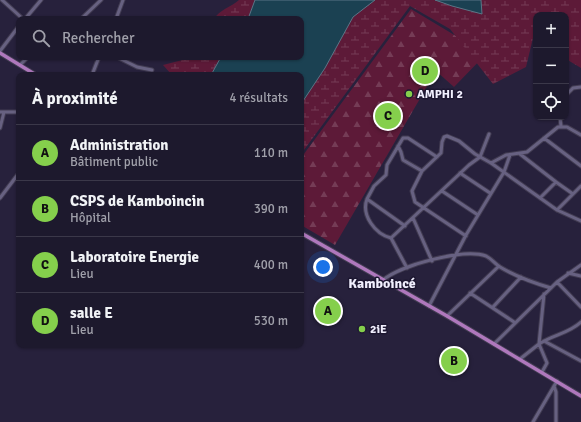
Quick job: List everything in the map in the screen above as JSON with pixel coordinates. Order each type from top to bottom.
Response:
[{"type":"main road","points":[[0,52],[31,72]]},
{"type":"main road","points":[[304,235],[429,306],[581,396]]},
{"type":"street","points":[[1,0],[20,16]]},
{"type":"street","points":[[27,16],[41,0]]},
{"type":"street","points":[[84,16],[101,0]]},
{"type":"street","points":[[117,16],[123,0]]},
{"type":"street","points":[[0,52],[16,30]]},
{"type":"street","points":[[20,66],[25,60]]},
{"type":"street","points":[[93,72],[98,60]]},
{"type":"street","points":[[123,60],[137,67],[152,70]]},
{"type":"street","points":[[569,92],[573,88],[581,87]]},
{"type":"street","points":[[0,112],[16,112]]},
{"type":"street","points":[[0,128],[4,112]]},
{"type":"street","points":[[560,120],[561,126]]},
{"type":"street","points":[[491,163],[504,156],[520,154],[532,149],[554,129],[561,126],[574,130],[581,135]]},
{"type":"street","points":[[391,238],[460,173],[480,157],[489,134]]},
{"type":"street","points":[[466,236],[415,202],[412,196],[422,171],[441,153],[442,142],[447,136],[459,141],[557,210],[581,221]]},
{"type":"street","points":[[407,268],[391,238],[385,236],[369,221],[366,205],[367,199],[374,186],[386,176],[387,165],[398,146],[405,138],[437,157]]},
{"type":"street","points":[[544,138],[581,166]]},
{"type":"street","points":[[398,146],[402,152],[403,160],[422,171]]},
{"type":"street","points":[[520,154],[573,194]]},
{"type":"street","points":[[429,306],[466,236],[504,172],[510,155]]},
{"type":"street","points":[[460,173],[490,194]]},
{"type":"street","points":[[0,198],[16,177]]},
{"type":"street","points":[[540,198],[556,182]]},
{"type":"street","points":[[557,210],[581,186]]},
{"type":"street","points":[[442,191],[478,215]]},
{"type":"street","points":[[367,199],[405,226]]},
{"type":"street","points":[[413,218],[432,261]]},
{"type":"street","points":[[383,280],[389,275],[407,268],[432,261],[471,254],[485,256],[499,266],[522,277],[552,288]]},
{"type":"street","points":[[494,344],[514,322],[557,282],[581,265]]},
{"type":"street","points":[[446,316],[499,266]]},
{"type":"street","points":[[568,273],[581,276]]},
{"type":"street","points":[[493,307],[522,277]]},
{"type":"street","points":[[557,282],[581,307]]},
{"type":"street","points":[[470,293],[514,322]]},
{"type":"street","points":[[542,372],[547,363],[539,344],[544,294]]},
{"type":"street","points":[[520,360],[539,344],[557,334],[570,332],[581,322]]},
{"type":"street","points":[[544,341],[581,361]]},
{"type":"street","points":[[533,422],[557,381]]},
{"type":"street","points":[[554,386],[556,392],[556,422]]},
{"type":"green space","points":[[239,0],[581,0],[581,68],[569,61],[569,12],[533,12],[533,38],[526,67],[493,84],[450,29],[410,6],[304,150],[304,72],[169,72],[163,65],[182,60],[304,60],[304,16],[216,16]]},
{"type":"green space","points":[[411,9],[486,54],[454,87],[436,71],[335,245],[304,227],[304,154]]},
{"type":"water","points":[[255,0],[375,0],[353,17],[325,68],[304,100],[304,72],[213,72],[219,60],[304,60],[304,16],[249,16]]},
{"type":"water","points":[[435,0],[481,0],[482,14],[452,6]]},
{"type":"place","name":"salle E","points":[[425,71]]},
{"type":"place","name":"AMPHI 2","points":[[409,94]]},
{"type":"place","name":"Laboratoire Energie","points":[[388,116]]},
{"type":"place","name":"Administration","points":[[328,311]]},
{"type":"place","name":"2iE","points":[[362,329]]},
{"type":"place","name":"CSPS de Kamboincin","points":[[454,361]]},
{"type":"district","name":"Kamboincé","points":[[382,283]]}]
